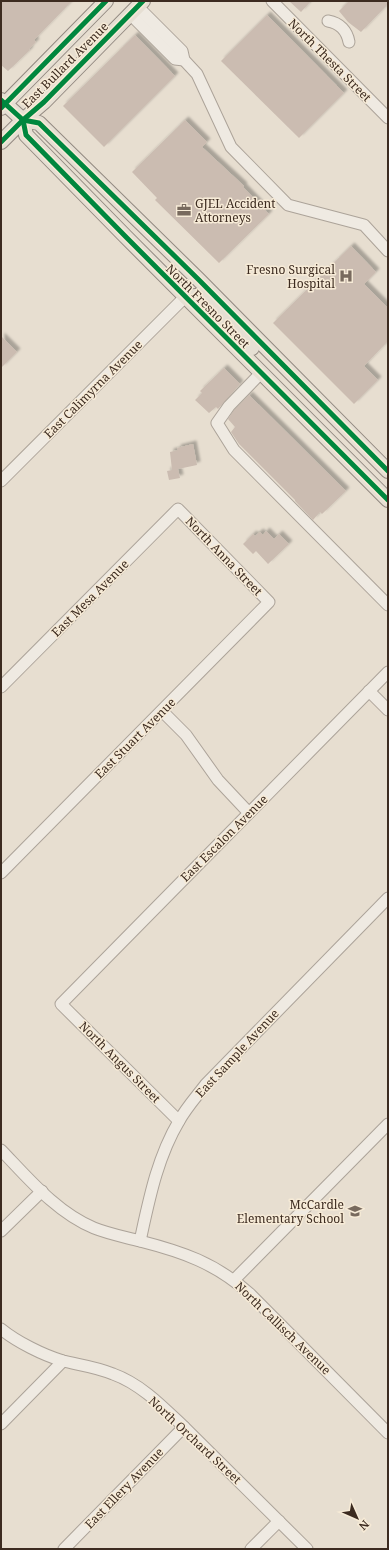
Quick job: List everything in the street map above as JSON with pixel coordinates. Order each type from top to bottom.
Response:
[{"type":"main road","name":"East Bullard Avenue","points":[[2,104],[106,1]]},
{"type":"main road","name":"East Bullard Avenue","points":[[1,142],[22,120],[44,102],[137,7]]},
{"type":"main road","name":"North Fresno Street","points":[[2,104],[22,120],[39,123],[194,275],[388,471]]},
{"type":"main road","name":"North Fresno Street","points":[[22,120],[26,135],[388,500]]},
{"type":"main road","points":[[185,297],[196,296],[269,363],[277,368],[283,366]]},
{"type":"street","name":"North Thesta Street","points":[[272,1],[388,118]]},
{"type":"street","points":[[137,7],[175,59],[184,60],[197,74],[231,147],[288,205],[364,225],[388,251]]},
{"type":"street","points":[[328,21],[336,23],[348,34],[349,42]]},
{"type":"street","name":"East Calimyrna Avenue","points":[[1,481],[185,297]]},
{"type":"street","points":[[261,373],[229,406],[217,423],[234,450],[388,604]]},
{"type":"street","name":"North Anna Street","points":[[178,509],[269,602]]},
{"type":"street","name":"East Mesa Avenue","points":[[1,687],[178,509]]},
{"type":"street","name":"East Stuart Avenue","points":[[1,873],[269,602]]},
{"type":"street","name":"East Escalon Avenue","points":[[61,1004],[388,672]]},
{"type":"street","points":[[369,691],[388,710]]},
{"type":"street","points":[[162,710],[186,735],[218,780],[249,813]]},
{"type":"street","name":"East Sample Avenue","points":[[140,1241],[154,1180],[163,1154],[179,1121],[206,1084],[388,898]]},
{"type":"street","name":"North Angus Street","points":[[61,1004],[179,1121]]},
{"type":"street","points":[[234,1280],[388,1124]]},
{"type":"street","name":"North Callisch Avenue","points":[[1,1150],[65,1212],[92,1228],[181,1253],[202,1261],[234,1280],[249,1293],[388,1433]]},
{"type":"street","points":[[1,1232],[42,1191]]},
{"type":"street","name":"North Orchard Street","points":[[1,1328],[32,1348],[63,1361],[114,1374],[148,1395],[184,1427],[307,1549]]},
{"type":"street","points":[[1,1424],[63,1361]]},
{"type":"street","name":"East Ellery Avenue","points":[[64,1549],[184,1427]]},
{"type":"street","points":[[251,1549],[279,1520]]},
{"type":"building","points":[[1,1],[72,1],[34,40],[36,42],[29,49],[30,50],[8,71],[1,65]]},
{"type":"building","points":[[289,1],[311,1],[301,12]]},
{"type":"building","points":[[349,1],[388,1],[388,4],[361,32],[348,22],[339,11]]},
{"type":"building","points":[[267,15],[344,93],[299,138],[221,61]]},
{"type":"building","points":[[135,35],[175,76],[104,147],[63,106]]},
{"type":"building","points":[[185,120],[207,142],[202,147],[244,186],[243,187],[269,214],[219,263],[155,200],[157,198],[132,172]]},
{"type":"building","points":[[351,246],[376,272],[364,284],[388,308],[388,341],[364,366],[378,380],[354,404],[273,323]]},
{"type":"building","points":[[1,336],[17,352],[1,368]]},
{"type":"building","points":[[224,368],[240,384],[218,409],[216,407],[209,413],[195,400],[202,393],[200,391]]},
{"type":"building","points":[[249,395],[346,491],[322,514],[320,512],[313,520],[239,444],[231,432],[235,427],[228,419],[234,410]]},
{"type":"building","points":[[193,444],[197,465],[178,469],[180,478],[169,480],[167,471],[172,470],[170,452],[178,450],[177,448]]},
{"type":"building","points":[[266,531],[274,539],[279,534],[289,544],[268,564],[256,551],[253,554],[243,544],[253,534],[255,536],[260,532],[263,535]]},
{"type":"cycle path","points":[[1,108],[106,1]]},
{"type":"cycle path","points":[[1,142],[44,102],[143,1]]},
{"type":"cycle path","points":[[1,100],[23,120],[39,123],[199,280],[388,471]]},
{"type":"cycle path","points":[[23,120],[26,135],[388,500]]},
{"type":"place","name":"GJEL Accident Attorneys","points":[[184,210]]},
{"type":"place","name":"Fresno Surgical Hospital","points":[[346,276]]},
{"type":"place","name":"McCardle Elementary School","points":[[355,1211]]}]
